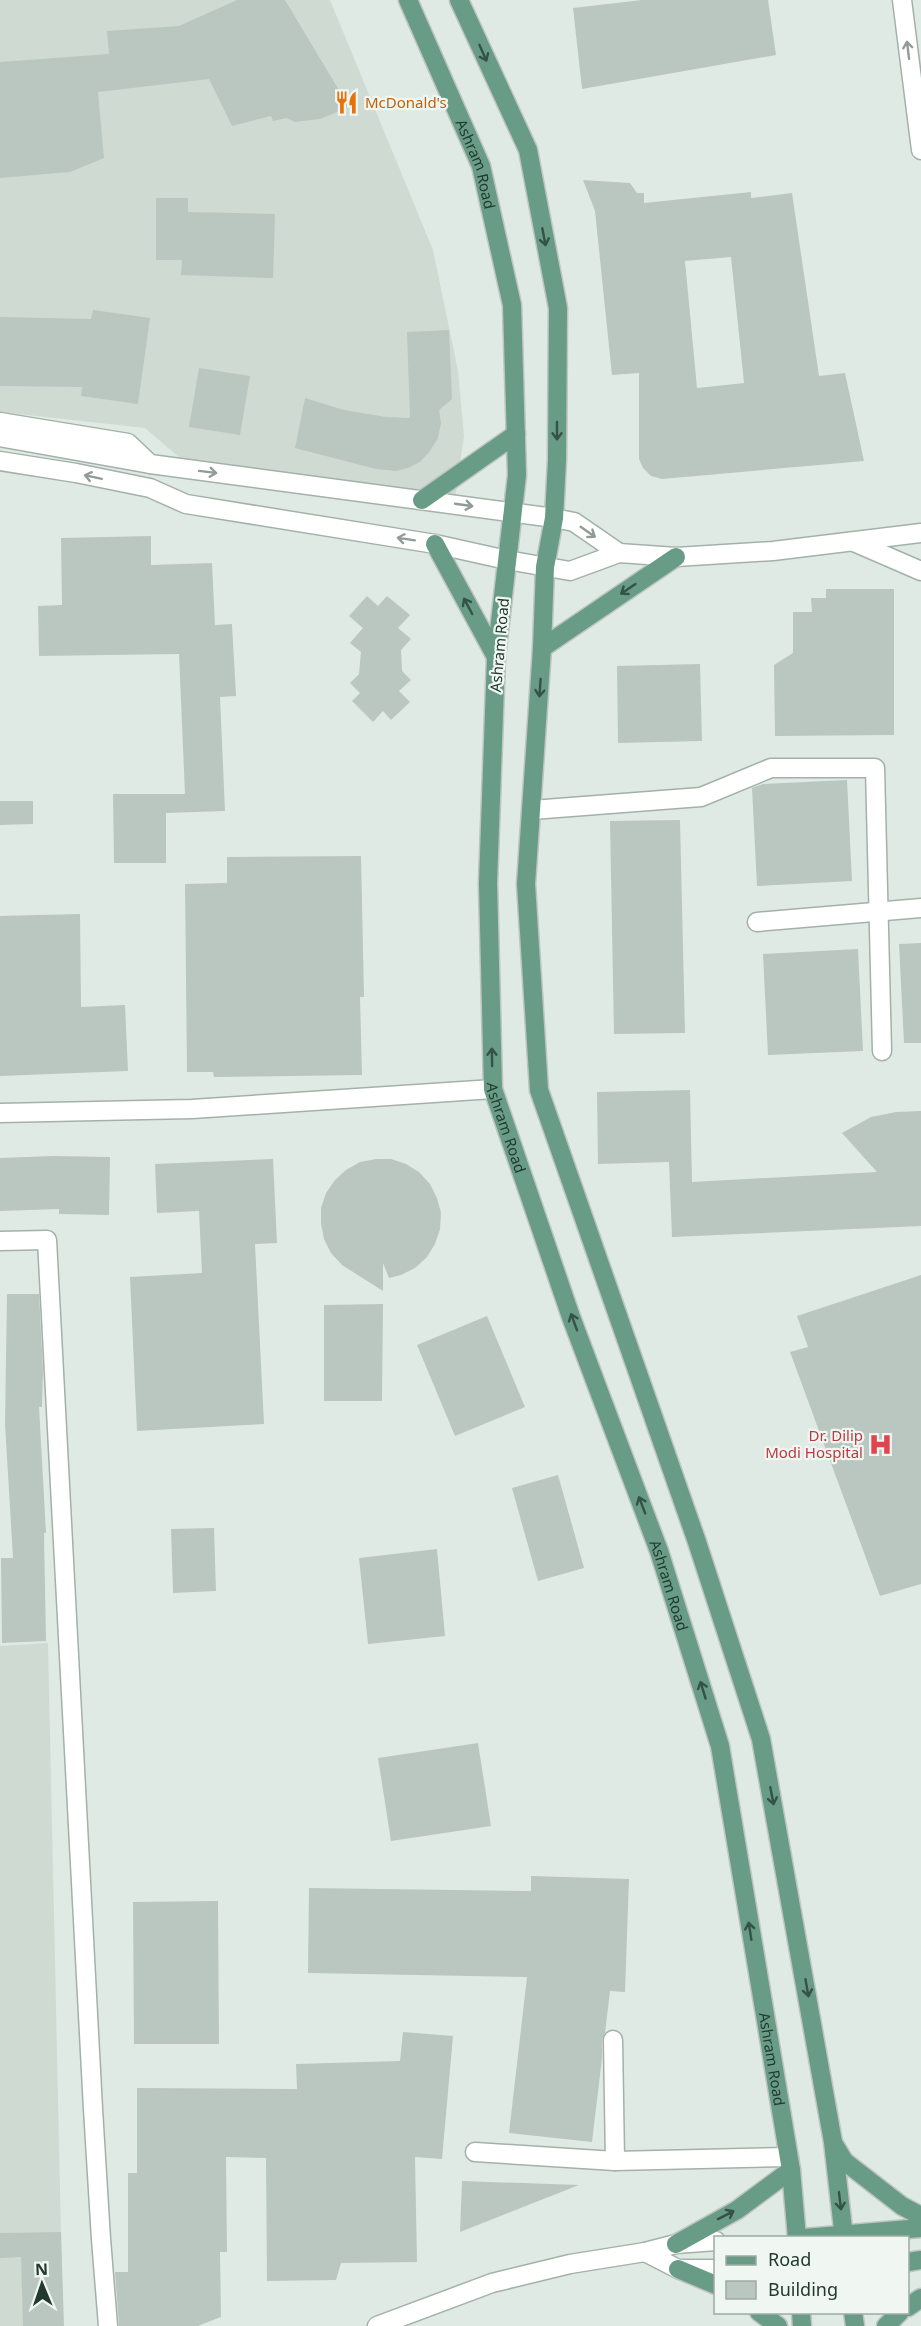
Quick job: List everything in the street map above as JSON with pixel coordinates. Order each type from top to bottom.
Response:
[{"type":"main road","name":"Ashram Road","points":[[408,0],[481,166],[512,305],[517,475],[496,657],[488,883],[493,1089],[572,1317],[659,1551],[720,1746],[790,2164],[797,2236]]},
{"type":"main road","points":[[459,0],[528,150],[558,308],[557,460],[554,518],[545,567],[542,648],[526,884],[540,1090],[697,1542],[761,1739],[833,2142],[844,2236],[921,2228]]},
{"type":"main road","points":[[422,500],[516,434]]},
{"type":"main road","points":[[435,544],[496,657]]},
{"type":"main road","points":[[542,648],[676,556]]},
{"type":"main road","points":[[833,2142],[844,2161],[902,2206],[921,2216]]},
{"type":"main road","points":[[675,2244],[737,2210],[790,2164]]},
{"type":"main road","points":[[678,2269],[714,2284]]},
{"type":"main road","points":[[760,2314],[778,2326]]},
{"type":"main road","points":[[886,2326],[899,2314]]},
{"type":"street","points":[[902,0],[921,150]]},
{"type":"street","points":[[0,422],[128,443],[150,464]]},
{"type":"street","points":[[0,437],[150,464],[554,518],[574,522],[619,553]]},
{"type":"street","points":[[0,461],[76,473],[150,489],[186,504],[435,544],[570,571],[619,553],[676,556],[773,551],[921,533]]},
{"type":"street","points":[[852,542],[921,571]]},
{"type":"street","points":[[532,810],[701,797],[771,768],[875,768],[882,1051]]},
{"type":"street","points":[[757,922],[921,908]]},
{"type":"street","points":[[0,1113],[192,1108],[493,1089]]},
{"type":"street","points":[[0,1242],[47,1240],[93,2121],[108,2326]]},
{"type":"street","points":[[613,2040],[615,2161]]},
{"type":"street","points":[[474,2152],[615,2161],[790,2164]]},
{"type":"street","points":[[377,2326],[492,2283],[570,2264],[645,2252],[675,2244],[714,2241]]},
{"type":"street","points":[[645,2252],[678,2269],[714,2269]]},
{"type":"shaded area","points":[[0,0],[330,0],[433,250],[458,371],[464,436],[455,498],[194,470],[145,428],[0,412]]},
{"type":"shaded area","points":[[48,1643],[63,2326],[0,2326],[0,1646]]},
{"type":"building","points":[[237,0],[285,0],[349,107],[320,119],[295,122],[286,118],[273,121],[271,116],[232,126],[209,79],[98,92],[104,158],[70,172],[0,178],[0,62],[109,54],[107,31],[179,26]]},
{"type":"building","points":[[642,0],[768,0],[776,55],[582,89],[573,8]]},
{"type":"building","points":[[583,180],[630,183],[637,193],[644,193],[644,203],[751,192],[751,198],[792,193],[819,376],[845,373],[864,461],[662,479],[651,476],[643,468],[639,459],[639,373],[612,375],[595,211]],"holes":[[[731,257],[744,383],[697,388],[685,261]]]},
{"type":"building","points":[[156,198],[188,198],[188,212],[275,214],[273,278],[181,275],[182,260],[156,260]]},
{"type":"building","points":[[93,310],[150,318],[138,404],[81,396],[82,387],[0,386],[0,317],[91,319]]},
{"type":"building","points":[[449,330],[452,399],[439,410],[441,423],[438,438],[420,462],[396,471],[376,469],[295,448],[305,398],[344,410],[386,417],[410,418],[407,332]]},
{"type":"building","points":[[199,368],[250,376],[240,435],[189,427]]},
{"type":"building","points":[[151,536],[151,565],[212,563],[215,625],[232,624],[236,696],[220,697],[225,811],[166,813],[166,863],[114,863],[113,794],[185,794],[179,654],[39,656],[38,606],[62,605],[61,538]]},
{"type":"building","points":[[826,589],[894,589],[894,735],[775,736],[774,665],[793,653],[793,612],[812,612],[811,598],[826,598]]},
{"type":"building","points":[[367,596],[378,606],[387,596],[410,615],[398,628],[411,639],[401,650],[402,671],[411,680],[399,691],[410,702],[391,720],[383,711],[373,722],[352,701],[360,693],[350,683],[359,674],[361,652],[350,643],[363,628],[349,616]]},
{"type":"building","points":[[700,664],[702,741],[618,743],[617,666]]},
{"type":"building","points":[[847,780],[852,881],[757,886],[752,788],[763,784]]},
{"type":"building","points":[[0,801],[33,801],[33,824],[0,825]]},
{"type":"building","points":[[680,820],[685,1033],[614,1034],[610,821]]},
{"type":"building","points":[[361,856],[364,997],[360,997],[362,1075],[214,1077],[213,1072],[187,1072],[185,884],[227,883],[227,857]]},
{"type":"building","points":[[80,914],[81,1007],[125,1005],[128,1071],[0,1076],[0,916]]},
{"type":"building","points":[[921,943],[921,1043],[904,1043],[899,944]]},
{"type":"building","points":[[858,949],[863,1051],[768,1055],[763,954]]},
{"type":"building","points":[[690,1090],[692,1182],[877,1172],[842,1133],[871,1117],[896,1112],[921,1111],[921,1226],[672,1237],[669,1162],[598,1164],[597,1092]]},
{"type":"building","points":[[110,1157],[109,1215],[59,1214],[59,1209],[0,1211],[0,1158]]},
{"type":"building","points":[[273,1159],[277,1243],[255,1244],[264,1424],[137,1431],[130,1277],[202,1273],[199,1211],[157,1213],[155,1164]]},
{"type":"building","points":[[391,1159],[419,1172],[430,1184],[441,1213],[440,1229],[435,1244],[427,1257],[415,1268],[389,1278],[383,1263],[383,1291],[342,1265],[331,1253],[324,1239],[321,1224],[321,1208],[326,1193],[335,1180],[360,1162]]},
{"type":"building","points":[[921,1275],[921,1584],[880,1596],[790,1352],[808,1347],[797,1316]]},
{"type":"building","points":[[7,1294],[39,1294],[43,1371],[42,1407],[39,1407],[46,1533],[44,1533],[46,1641],[2,1643],[1,1558],[13,1558],[5,1424]]},
{"type":"building","points":[[383,1304],[382,1401],[324,1401],[324,1305]]},
{"type":"building","points":[[487,1316],[525,1407],[455,1436],[417,1345]]},
{"type":"building","points":[[558,1475],[584,1568],[538,1581],[512,1488]]},
{"type":"building","points":[[214,1528],[216,1591],[173,1593],[171,1529]]},
{"type":"building","points":[[437,1549],[445,1636],[368,1644],[359,1558]]},
{"type":"building","points":[[478,1743],[491,1826],[391,1841],[378,1758]]},
{"type":"building","points":[[531,1876],[629,1879],[625,1992],[610,1991],[605,2033],[602,2040],[592,2142],[509,2133],[527,1977],[308,1973],[309,1888],[531,1891]]},
{"type":"building","points":[[218,1901],[219,2044],[134,2044],[133,1902]]},
{"type":"building","points":[[403,2032],[453,2036],[442,2159],[415,2157],[417,2262],[341,2263],[336,2280],[267,2281],[266,2158],[226,2157],[227,2252],[220,2252],[221,2317],[198,2326],[119,2326],[115,2272],[128,2272],[128,2173],[137,2173],[137,2088],[297,2089],[296,2064],[400,2061]]},
{"type":"building","points":[[462,2181],[579,2185],[460,2232]]},
{"type":"building","points":[[61,2232],[64,2326],[23,2326],[21,2257],[0,2258],[0,2233]]},
{"type":"place","name":"McDonald's","points":[[347,102]]},
{"type":"place","name":"Dr. Dilip Modi Hospital","points":[[881,1444]]}]
